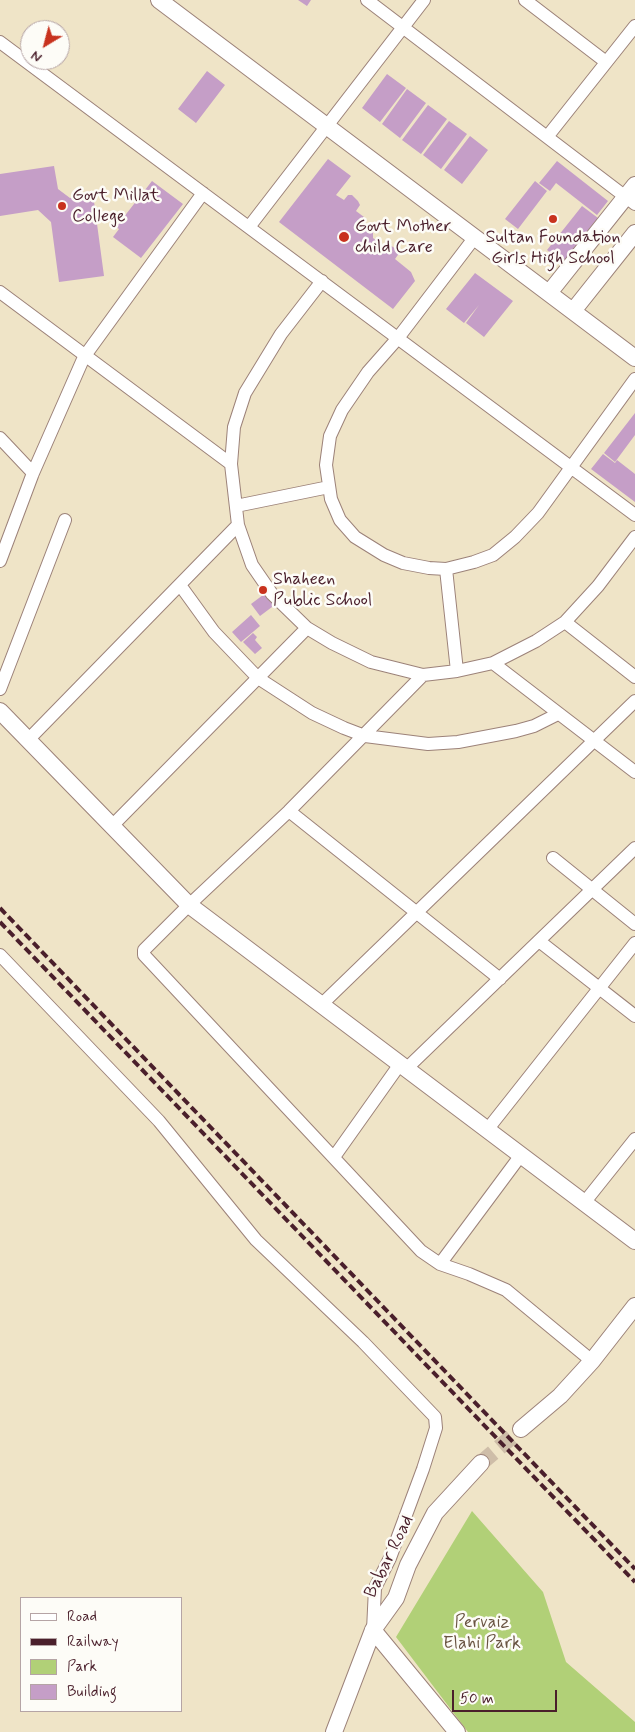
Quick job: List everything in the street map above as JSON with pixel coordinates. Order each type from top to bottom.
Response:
[{"type":"street","points":[[159,0],[635,358]]},
{"type":"street","points":[[367,0],[547,138],[632,195],[549,293]]},
{"type":"street","points":[[249,227],[424,0]]},
{"type":"street","points":[[531,2],[606,62]]},
{"type":"street","points":[[547,138],[635,26]]},
{"type":"street","points":[[0,42],[635,515]]},
{"type":"street","points":[[0,561],[33,473],[84,357],[203,193]]},
{"type":"street","points":[[573,311],[635,233]]},
{"type":"street","points":[[475,237],[398,338],[368,372],[342,410],[330,436],[326,465],[331,499],[340,520],[356,537],[369,547],[403,563],[446,569],[492,555],[515,537],[538,513],[635,380]]},
{"type":"street","points":[[322,281],[281,334],[245,393],[234,427],[231,464],[238,525],[252,565],[272,594],[307,628],[332,643],[371,662],[423,675],[457,671],[493,663],[536,641],[565,622],[598,586],[635,537]]},
{"type":"street","points":[[0,292],[84,357],[231,464]]},
{"type":"street","points":[[0,438],[33,473]]},
{"type":"street","points":[[236,506],[329,487]]},
{"type":"street","points":[[0,689],[66,520]]},
{"type":"street","points":[[28,740],[238,525]]},
{"type":"street","points":[[446,569],[457,671]]},
{"type":"street","points":[[180,585],[214,632],[258,678],[312,713],[366,736],[428,744],[458,742],[534,726],[558,714]]},
{"type":"street","points":[[565,622],[635,677]]},
{"type":"street","points":[[111,827],[307,628]]},
{"type":"street","points":[[493,663],[635,772]]},
{"type":"street","points":[[423,675],[366,736],[289,812],[189,904],[144,950],[144,955],[422,1251],[440,1264],[506,1290],[592,1361]]},
{"type":"street","points":[[321,1004],[635,701]]},
{"type":"street","points":[[0,711],[111,827],[189,904],[635,1241]]},
{"type":"street","points":[[289,812],[500,979]]},
{"type":"street","points":[[334,1157],[403,1066],[500,979],[635,848]]},
{"type":"street","points":[[553,858],[635,924]]},
{"type":"street","points":[[539,941],[635,1016]]},
{"type":"street","points":[[487,1130],[635,942]]},
{"type":"street","points":[[0,955],[159,1121],[256,1240],[370,1349],[434,1417],[436,1428],[423,1469],[390,1558],[374,1588],[373,1630],[457,1732]]},
{"type":"street","points":[[584,1203],[635,1139]]},
{"type":"street","points":[[440,1264],[520,1155]]},
{"type":"street","points":[[521,1429],[560,1396],[592,1361],[635,1306]]},
{"type":"street","name":"Babar Road","points":[[334,1732],[373,1630],[396,1598],[424,1531],[451,1493],[481,1463]]},
{"type":"green space","name":"Pervaiz Elahi Park","points":[[472,1511],[543,1592],[566,1662],[635,1722],[635,1732],[468,1732],[396,1637]]},
{"type":"building","points":[[298,0],[311,0],[307,6]]},
{"type":"building","points":[[207,71],[225,85],[196,123],[178,109]]},
{"type":"building","points":[[387,74],[406,88],[380,122],[362,108]]},
{"type":"building","points":[[407,89],[426,103],[400,138],[382,124]]},
{"type":"building","points":[[428,105],[447,119],[421,154],[402,140]]},
{"type":"building","points":[[449,121],[467,134],[441,169],[423,155]]},
{"type":"building","points":[[470,136],[488,150],[462,184],[444,170]]},
{"type":"building","points":[[328,159],[351,176],[336,195],[344,200],[348,195],[352,195],[358,201],[360,205],[356,211],[364,217],[357,226],[360,228],[366,226],[373,232],[373,238],[383,246],[386,242],[400,252],[395,259],[411,272],[415,281],[393,309],[279,222]]},
{"type":"building","points":[[557,161],[608,201],[597,215],[556,183],[550,191],[539,183]]},
{"type":"building","points":[[54,166],[58,189],[70,198],[93,194],[104,276],[59,282],[51,222],[38,210],[0,216],[0,174]]},
{"type":"building","points":[[152,181],[183,204],[141,258],[113,237],[119,229],[116,227]]},
{"type":"building","points":[[535,181],[547,191],[518,229],[505,219]]},
{"type":"building","points":[[582,206],[598,218],[563,263],[547,250]]},
{"type":"building","points":[[475,273],[513,301],[484,337],[466,323],[479,305],[464,323],[446,309]]},
{"type":"building","points":[[635,413],[635,435],[615,462],[604,453]]},
{"type":"building","points":[[603,454],[615,463],[617,460],[635,474],[635,502],[591,469]]},
{"type":"building","points":[[271,589],[280,601],[260,616],[251,604]]},
{"type":"building","points":[[251,615],[260,626],[241,642],[232,632]]},
{"type":"building","points":[[253,633],[257,637],[255,640],[262,648],[255,654],[243,642]]},
{"type":"tunnel","points":[[481,1463],[521,1429]]},
{"type":"railway","points":[[0,908],[635,1569]]},
{"type":"railway","points":[[0,922],[635,1582]]},
{"type":"place","name":"Govt Millat College","points":[[62,206]]},
{"type":"place","name":"Sultan Foundation Girls High School","points":[[553,219]]},
{"type":"place","name":"Govt Mother child Care","points":[[344,237]]},
{"type":"place","name":"Shaheen Public School","points":[[263,590]]}]
